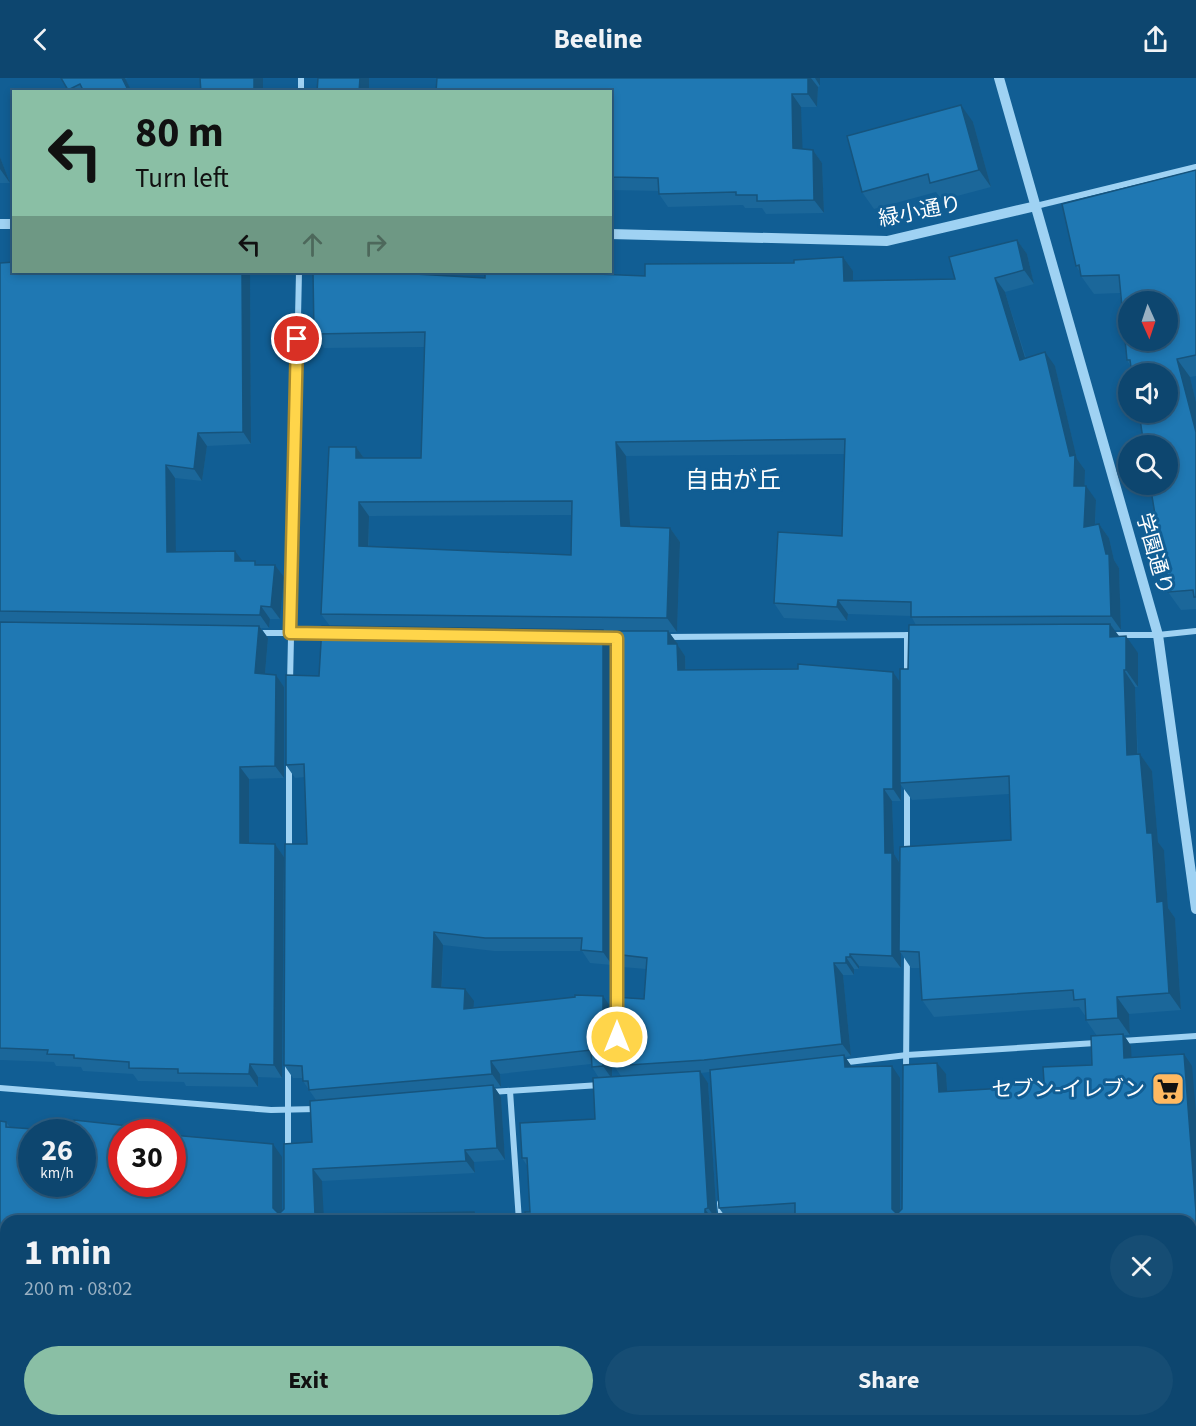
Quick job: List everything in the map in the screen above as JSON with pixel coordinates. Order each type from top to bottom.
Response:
[{"type":"street","name":"学園通り","points":[[999,78],[1158,634],[1196,909]]},
{"type":"street","name":"緑小通り","points":[[612,234],[887,241],[1196,167]]},
{"type":"street","points":[[290,693],[299,273]]},
{"type":"street","points":[[1098,634],[1158,634],[1196,631]]},
{"type":"street","points":[[255,633],[337,634]]},
{"type":"street","points":[[907,635],[907,681]]},
{"type":"street","points":[[652,637],[931,635]]},
{"type":"street","points":[[289,860],[290,753]]},
{"type":"street","points":[[907,775],[907,857]]},
{"type":"street","points":[[617,942],[617,1013]]},
{"type":"street","points":[[906,1079],[907,950]]},
{"type":"street","points":[[1117,1042],[1196,1036]]},
{"type":"street","points":[[827,1064],[907,1055],[1105,1042]]},
{"type":"street","points":[[288,1063],[288,1155]]},
{"type":"street","points":[[487,1093],[605,1085]]},
{"type":"street","points":[[0,1088],[288,1111],[326,1108]]},
{"type":"street","points":[[510,1091],[519,1215]]},
{"type":"street","points":[[720,1197],[722,1215]]},
{"type":"building","points":[[61,78],[122,78],[127,88],[124,90],[83,90],[80,84],[68,90]]},
{"type":"building","points":[[200,78],[254,78],[254,90],[201,90]]},
{"type":"building","points":[[318,78],[360,78],[359,90],[317,90]]},
{"type":"building","points":[[437,78],[808,78],[808,94],[792,94],[793,148],[813,150],[814,200],[757,201],[757,195],[736,195],[736,192],[659,194],[658,178],[612,177],[612,90],[436,90]]},
{"type":"building","points":[[961,105],[979,170],[930,183],[928,174],[862,192],[847,136]]},
{"type":"building","points":[[1196,170],[1196,355],[1177,359],[1196,432],[1196,597],[1194,597],[1193,590],[1168,592],[1166,563],[1163,563],[1152,495],[1178,495],[1178,435],[1142,435],[1141,423],[1178,423],[1178,363],[1130,363],[1130,360],[1127,360],[1126,351],[1178,351],[1178,291],[1121,291],[1119,275],[1081,276],[1079,265],[1076,266],[1062,204]]},
{"type":"building","points":[[1017,240],[1024,270],[995,278],[1020,360],[1045,352],[1070,456],[1075,455],[1074,486],[1086,486],[1084,527],[1099,524],[1106,554],[1109,554],[1111,616],[911,617],[911,602],[838,600],[837,607],[774,603],[778,532],[842,536],[845,439],[616,442],[621,526],[670,528],[667,618],[321,614],[329,447],[356,447],[356,458],[421,458],[425,332],[314,334],[313,273],[398,273],[485,278],[485,273],[645,276],[645,264],[794,263],[794,260],[843,257],[844,281],[955,279],[949,257]],"holes":[[[572,501],[571,555],[359,546],[359,502]]]},
{"type":"building","points":[[12,262],[12,273],[242,273],[243,432],[198,433],[194,469],[166,465],[167,552],[235,551],[235,561],[255,561],[255,565],[275,565],[271,607],[261,606],[260,615],[0,611],[0,263]]},
{"type":"building","points":[[0,622],[259,626],[255,673],[276,675],[275,766],[240,767],[240,843],[275,844],[274,1065],[250,1064],[249,1074],[178,1073],[178,1069],[129,1068],[129,1062],[47,1054],[48,1050],[0,1048]]},
{"type":"building","points":[[1110,624],[1110,637],[1126,636],[1126,670],[1124,670],[1127,755],[1140,754],[1147,833],[1152,833],[1157,902],[1163,901],[1169,993],[1117,997],[1118,1018],[1086,1020],[1085,999],[1074,1000],[1073,990],[922,1000],[919,952],[899,951],[900,847],[1011,840],[1009,776],[900,783],[900,669],[908,669],[909,625]]},
{"type":"building","points":[[322,626],[603,630],[603,952],[581,950],[582,938],[485,938],[434,932],[432,987],[465,989],[464,1009],[575,997],[575,995],[603,996],[603,1066],[592,1067],[591,1050],[491,1061],[492,1074],[309,1090],[308,1081],[303,1081],[302,1066],[284,1065],[285,844],[307,844],[304,764],[286,765],[286,675],[319,676]]},
{"type":"building","points":[[614,631],[668,631],[668,644],[677,644],[678,670],[798,669],[798,664],[893,672],[893,789],[884,789],[885,853],[892,853],[892,956],[850,954],[850,957],[846,957],[846,963],[834,963],[842,1044],[704,1060],[614,1066],[614,997],[644,999],[647,958],[614,954]]},
{"type":"building","points":[[1123,1034],[1124,1058],[1184,1054],[1196,1215],[795,1215],[795,1203],[719,1208],[710,1070],[844,1055],[845,1067],[892,1066],[892,1209],[897,1214],[902,1209],[903,1065],[937,1063],[939,1092],[1005,1088],[1005,1084],[1044,1082],[1043,1067],[1092,1065],[1091,1036]]},
{"type":"building","points":[[700,1071],[708,1208],[705,1209],[705,1215],[525,1215],[525,1212],[530,1212],[527,1158],[522,1158],[520,1123],[595,1119],[593,1078]]},
{"type":"building","points":[[493,1085],[497,1148],[465,1150],[466,1161],[313,1169],[315,1215],[0,1215],[0,1121],[6,1122],[6,1127],[18,1128],[18,1197],[96,1197],[96,1122],[108,1124],[108,1197],[186,1197],[186,1136],[273,1144],[273,1208],[279,1214],[284,1209],[284,1144],[312,1142],[310,1101]]},
{"type":"building","points":[[474,1212],[475,1215],[315,1215]]},
{"type":"place","name":"セブン-イレブン","points":[[1168,1089]]},
{"type":"district","name":"自由が丘","points":[[733,480]]},
{"type":"route","points":[[297,339],[290,633],[617,638],[617,1037]]}]
